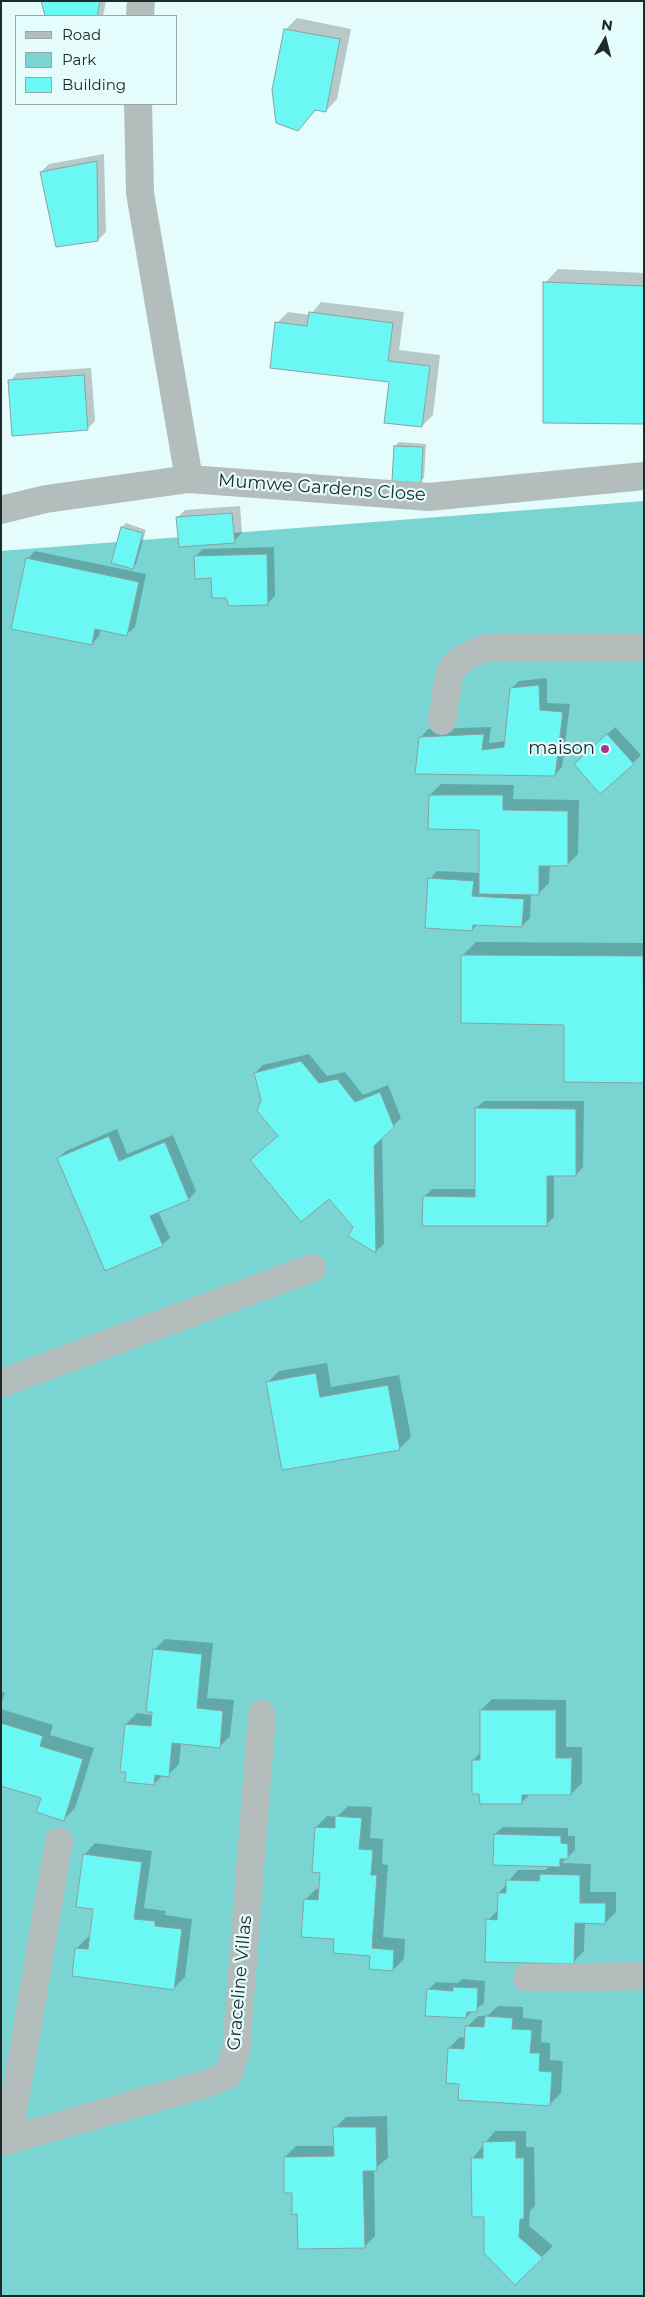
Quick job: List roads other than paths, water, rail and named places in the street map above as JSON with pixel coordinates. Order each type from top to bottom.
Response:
[{"type":"street","points":[[140,15],[141,1]]},
{"type":"street","points":[[138,105],[140,194],[189,479]]},
{"type":"street","name":"Mumwe Gardens Close","points":[[1,510],[46,498],[189,479],[430,497],[644,476]]},
{"type":"street","points":[[442,721],[449,676],[453,667],[461,659],[485,648],[644,648]]},
{"type":"street","points":[[1,1383],[312,1268]]},
{"type":"street","name":"Graceline Villas","points":[[5,2141],[205,2084],[228,2075],[236,2051],[262,1714]]},
{"type":"street","points":[[5,2141],[59,1841]]},
{"type":"street","points":[[527,1978],[644,1976]]},
{"type":"place","name":"maison","points":[[605,749]]}]
